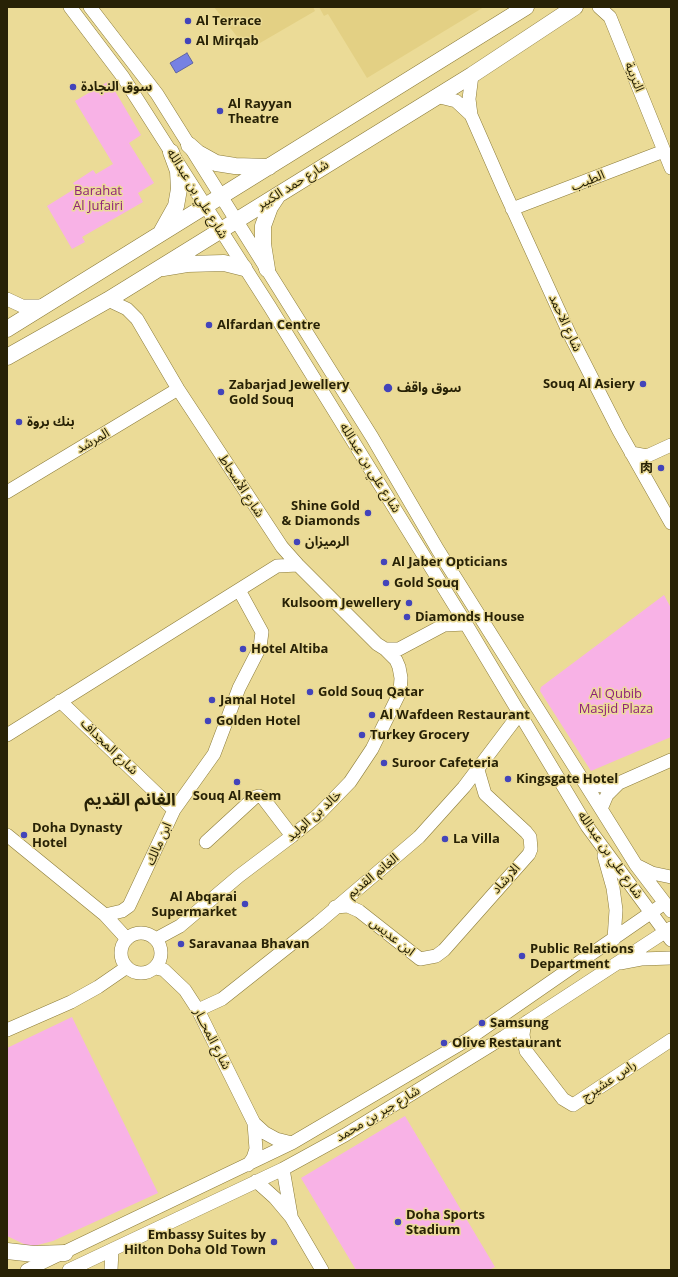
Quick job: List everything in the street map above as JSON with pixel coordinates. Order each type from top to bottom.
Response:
[{"type":"main road","points":[[7,329],[526,7]]},
{"type":"main road","name":"شارع حمد الكبير","points":[[7,357],[108,300],[472,75],[575,7]]},
{"type":"main road","points":[[189,145],[198,153],[216,163],[235,166],[269,167]]},
{"type":"main road","points":[[160,234],[176,206],[179,189],[178,172],[171,152]]},
{"type":"main road","points":[[267,269],[263,244],[263,226],[270,207],[281,192]]},
{"type":"main road","points":[[158,268],[187,264],[218,263],[244,268]]},
{"type":"main road","points":[[7,1251],[34,1254],[65,1253]]},
{"type":"street","name":"شارع علي بن عبدالله","points":[[70,7],[123,77],[171,152],[466,624],[600,846],[669,933]]},
{"type":"street","name":"شارع علي بن عبدالله","points":[[90,7],[158,94],[372,437],[438,550],[600,809],[636,865],[669,904]]},
{"type":"street","name":"التربية","points":[[599,7],[610,17],[671,168]]},
{"type":"street","name":"شارع الاحمد","points":[[472,75],[469,100],[471,115],[512,209],[570,335],[642,474],[671,523]]},
{"type":"street","name":"شارع الاحمد","points":[[436,96],[456,101],[471,115]]},
{"type":"street","name":"الطيب","points":[[512,209],[664,151]]},
{"type":"street","points":[[7,300],[22,306],[42,306]]},
{"type":"street","name":"شارع الأسحاط","points":[[108,300],[128,309],[134,315],[178,389],[282,547],[377,644],[386,649]]},
{"type":"street","name":"المرشد","points":[[7,492],[178,389]]},
{"type":"street","points":[[642,474],[645,463],[652,455],[671,445]]},
{"type":"street","points":[[631,453],[641,456],[652,455]]},
{"type":"street","points":[[7,735],[60,700],[277,566],[282,557],[282,547]]},
{"type":"street","points":[[277,566],[298,565]]},
{"type":"street","name":"ابن مالك","points":[[105,915],[122,911],[129,906],[145,875],[156,845],[174,810],[214,754],[239,688],[260,647],[262,632],[239,590]]},
{"type":"street","points":[[386,649],[399,649],[444,625],[466,624]]},
{"type":"street","name":"خالد بن الوليد","points":[[156,939],[180,926],[239,876],[318,815],[350,782],[372,749],[395,705],[400,692],[401,678],[396,660],[386,649]]},
{"type":"street","name":"شارع المجداف","points":[[60,700],[174,810]]},
{"type":"street","name":"الغانم القديم","points":[[198,1010],[222,999],[419,837],[462,790],[520,713]]},
{"type":"street","points":[[586,785],[603,786],[619,784],[671,760]]},
{"type":"street","points":[[462,790],[485,794],[478,770]]},
{"type":"street","points":[[600,809],[607,795],[619,784]]},
{"type":"street","name":"الارشاد","points":[[427,958],[436,956],[450,944],[529,854],[531,849],[530,837],[526,832],[485,794]]},
{"type":"street","points":[[206,842],[255,797],[259,796],[263,798],[292,836]]},
{"type":"street","points":[[7,835],[105,915],[127,939]]},
{"type":"street","points":[[600,846],[613,888],[616,910],[614,939]]},
{"type":"street","points":[[636,865],[652,873],[671,877]]},
{"type":"street","name":"ابن عديس","points":[[355,891],[355,902],[359,911]]},
{"type":"street","name":"شارع جبر بن محمد","points":[[27,1270],[292,1143],[467,1040],[652,913],[669,904]]},
{"type":"street","name":"ابن عديس","points":[[335,907],[348,906],[359,911],[417,957],[427,958]]},
{"type":"street","points":[[141,932],[149,934],[156,939],[160,945],[162,953],[156,968],[149,972],[133,972],[122,961],[121,953],[123,945],[127,939],[134,934],[141,932]]},
{"type":"street","name":"شارع جبر بن محمد","points":[[69,1270],[283,1168],[345,1135],[504,1037],[614,964],[669,933]]},
{"type":"street","points":[[614,964],[641,959],[671,958]]},
{"type":"street","points":[[7,1030],[71,1002],[98,987],[127,967]]},
{"type":"street","name":"شارع المحــار","points":[[156,968],[164,970],[185,990],[198,1010],[254,1123],[265,1133],[276,1139],[292,1143]]},
{"type":"street","name":"راس عشيرج","points":[[528,1021],[524,1027],[523,1035],[526,1051],[564,1099],[573,1104],[671,1040]]},
{"type":"street","name":"شارع المحــار","points":[[248,1165],[256,1149],[254,1123]]},
{"type":"street","points":[[283,1168],[291,1217]]},
{"type":"street","points":[[256,1181],[275,1198],[291,1217],[322,1270]]},
{"type":"street","points":[[111,1270],[112,1250]]},
{"type":"shaded area","points":[[214,7],[313,7],[315,11],[260,43],[242,43]]},
{"type":"shaded area","points":[[319,7],[484,7],[367,78],[328,14],[324,16]]},
{"type":"green space","name":"Barahat Al Jufairi","points":[[109,81],[141,135],[129,143],[154,183],[138,193],[143,202],[82,237],[85,242],[72,249],[47,206],[76,188],[73,183],[93,170],[96,174],[113,164],[75,101]]},
{"type":"green space","name":"Al Qubib Masjid Plaza","points":[[664,595],[671,608],[671,737],[591,771],[540,691],[541,687]]},
{"type":"green space","points":[[72,1017],[158,1193],[53,1241],[34,1246],[26,1245],[7,1236],[7,1048]]},
{"type":"green space","name":"Doha Sports Stadium","points":[[405,1116],[495,1267],[489,1270],[356,1270],[301,1178]]},
{"type":"water","points":[[187,53],[193,63],[176,73],[170,63]]},
{"type":"place","name":"Al Terrace","points":[[188,21]]},
{"type":"place","name":"Al Mirqab","points":[[188,41]]},
{"type":"place","name":"سوق النجادة","points":[[73,87]]},
{"type":"place","name":"Al Rayyan Theatre","points":[[220,111]]},
{"type":"place","name":"Alfardan Centre","points":[[209,325]]},
{"type":"place","name":"Souq Al Asiery","points":[[643,384]]},
{"type":"place","name":"سوق واقف","points":[[388,388]]},
{"type":"place","name":"Zabarjad Jewellery Gold Souq","points":[[221,392]]},
{"type":"place","name":"بنك بروة","points":[[19,422]]},
{"type":"place","name":"肉","points":[[661,468]]},
{"type":"place","name":"Shine Gold & Diamonds","points":[[368,513]]},
{"type":"place","name":"الرميزان","points":[[297,542]]},
{"type":"place","name":"Al Jaber Opticians","points":[[384,562]]},
{"type":"place","name":"Gold Souq","points":[[386,583]]},
{"type":"place","name":"Kulsoom Jewellery","points":[[409,603]]},
{"type":"place","name":"Diamonds House","points":[[407,617]]},
{"type":"place","name":"Hotel Altiba","points":[[243,649]]},
{"type":"place","name":"Gold Souq Qatar","points":[[310,692]]},
{"type":"place","name":"Jamal Hotel","points":[[212,700]]},
{"type":"place","name":"Al Wafdeen Restaurant","points":[[372,715]]},
{"type":"place","name":"Golden Hotel","points":[[208,721]]},
{"type":"place","name":"Turkey Grocery","points":[[362,735]]},
{"type":"place","name":"Suroor Cafeteria","points":[[384,763]]},
{"type":"place","name":"Kingsgate Hotel","points":[[508,779]]},
{"type":"place","name":"Souq Al Reem","points":[[237,782]]},
{"type":"place","name":"Doha Dynasty Hotel","points":[[24,835]]},
{"type":"place","name":"La Villa","points":[[445,839]]},
{"type":"place","name":"Al Abqarai Supermarket","points":[[245,904]]},
{"type":"place","name":"Saravanaa Bhavan","points":[[181,944]]},
{"type":"place","name":"Public Relations Department","points":[[522,956]]},
{"type":"place","name":"Samsung","points":[[482,1023]]},
{"type":"place","name":"Olive Restaurant","points":[[444,1043]]},
{"type":"place","name":"Doha Sports Stadium","points":[[398,1222]]},
{"type":"place","name":"Embassy Suites by Hilton Doha Old Town","points":[[274,1242]]},
{"type":"district","name":"الغانم القديم","points":[[130,800]]}]
